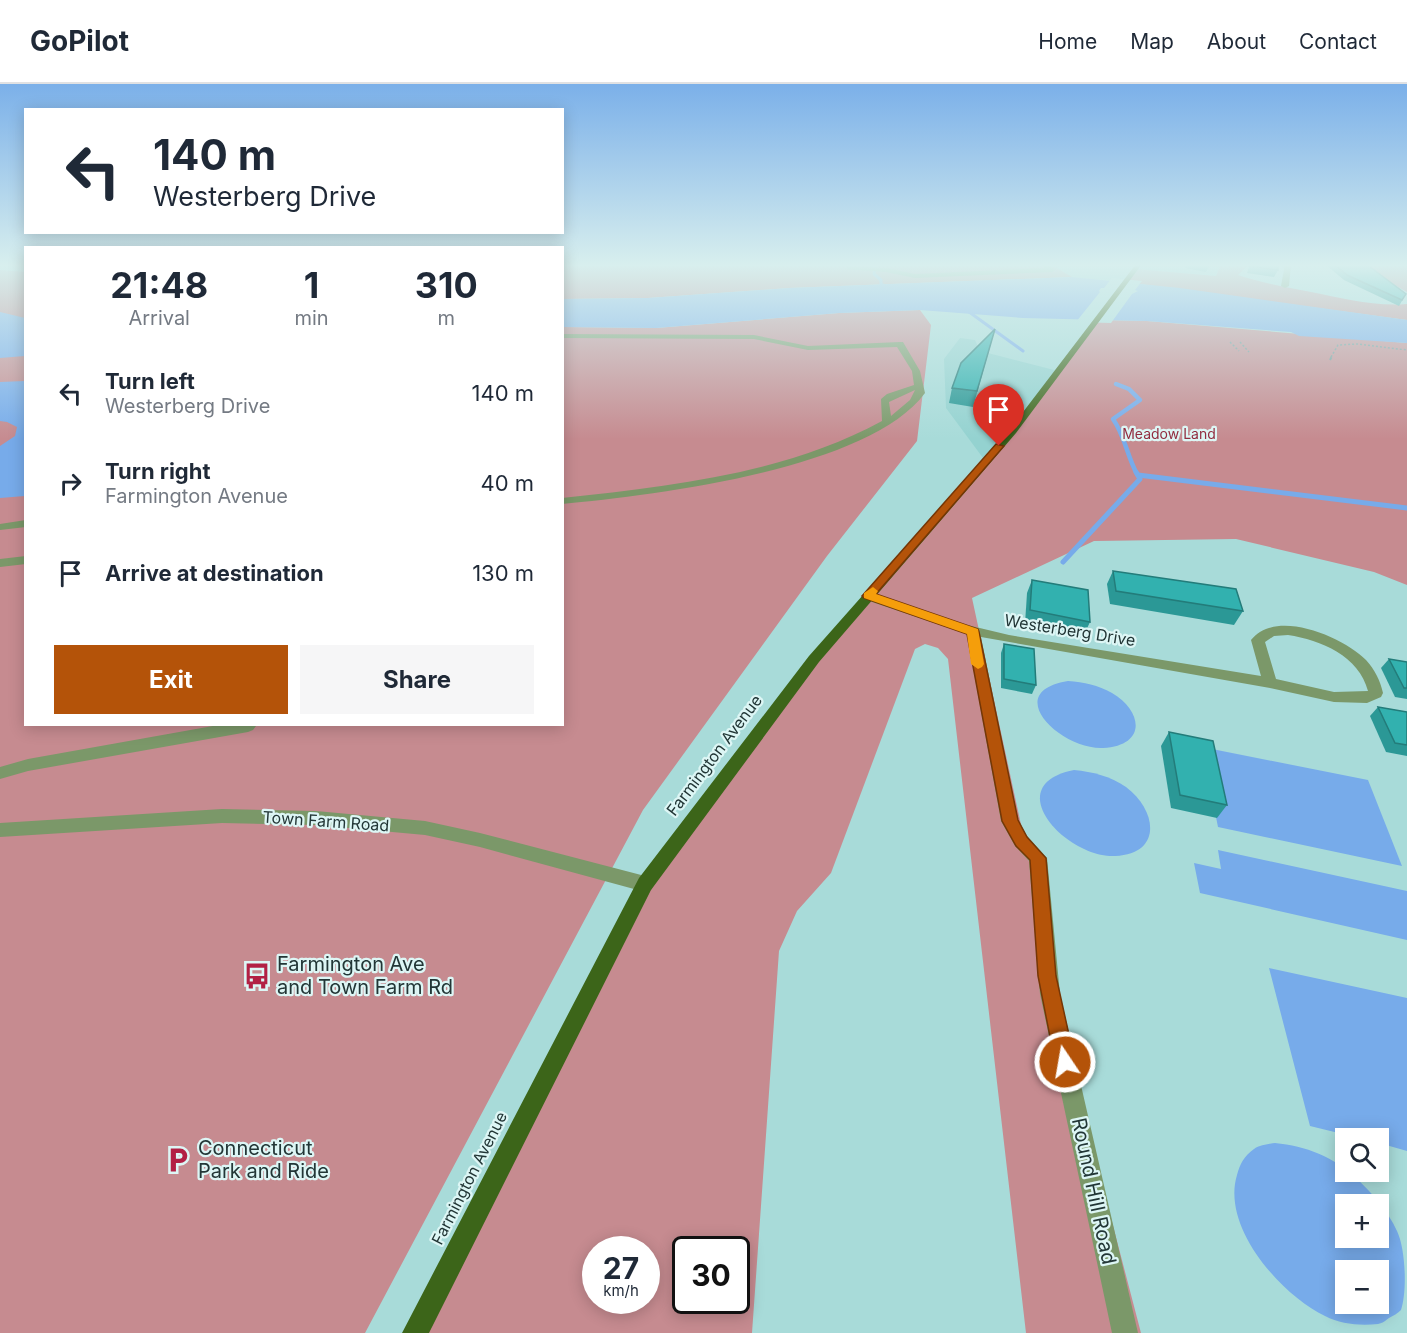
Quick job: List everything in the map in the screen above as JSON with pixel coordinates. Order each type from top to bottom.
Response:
[{"type":"main road","name":"Farmington Avenue","points":[[415,1333],[645,884],[814,659],[1012,431],[1094,322]]},
{"type":"street","points":[[564,336],[754,336],[808,348],[900,344],[916,371],[920,393],[908,410],[887,422],[828,449],[749,474],[618,496],[564,501]]},
{"type":"street","points":[[887,422],[884,401],[890,396],[919,386]]},
{"type":"street","points":[[0,527],[24,523]]},
{"type":"street","points":[[0,563],[24,560]]},
{"type":"street","name":"Westerberg Drive","points":[[868,596],[973,632],[1270,683],[1346,699],[1366,698],[1376,693],[1372,679],[1363,664],[1347,651],[1312,636],[1285,631],[1268,633],[1258,639],[1270,683]]},
{"type":"street","name":"Round Hill Road","points":[[973,632],[1010,821],[1021,841],[1038,858],[1050,994],[1125,1333]]},
{"type":"street","points":[[0,772],[248,726]]},
{"type":"street","name":"Town Farm Road","points":[[0,830],[222,816],[316,818],[425,828],[480,840],[645,884]]},
{"type":"path","points":[[1230,342],[1239,351]]},
{"type":"path","points":[[1240,342],[1249,352]]},
{"type":"path","points":[[1330,360],[1338,345],[1357,344],[1407,350]]},
{"type":"shaded area","points":[[960,338],[975,340],[980,351],[1058,371],[986,462],[946,408],[944,359]]},
{"type":"green space","points":[[0,322],[24,322],[24,726],[564,726],[564,327],[656,328],[726,322],[929,322],[931,325],[917,441],[827,556],[643,810],[365,1333],[0,1333]]},
{"type":"green space","name":"Meadow Land","points":[[1095,322],[1162,322],[1407,343],[1407,585],[1374,572],[1236,539],[1094,541],[972,598],[1082,1107],[1141,1333],[1026,1333],[948,659],[938,648],[925,644],[915,649],[831,873],[797,911],[779,951],[752,1333],[415,1333],[629,914],[814,659],[1013,431]]},
{"type":"water","points":[[0,322],[24,322],[24,356],[0,358]]},
{"type":"water","points":[[564,322],[726,322],[656,328],[564,327]]},
{"type":"water","points":[[1164,322],[1407,322],[1407,343],[1299,336],[1291,332]]},
{"type":"water","points":[[24,381],[24,496],[0,498],[0,446],[15,436],[17,427],[0,421],[0,382]]},
{"type":"water","points":[[1068,681],[1096,686],[1123,701],[1135,718],[1136,727],[1133,735],[1117,746],[1103,748],[1087,746],[1070,740],[1056,731],[1044,719],[1038,708],[1039,696],[1048,687]]},
{"type":"water","points":[[1202,747],[1368,780],[1402,866],[1218,827]]},
{"type":"water","points":[[1074,770],[1108,777],[1126,787],[1136,796],[1149,818],[1148,839],[1141,848],[1131,853],[1115,856],[1096,853],[1077,846],[1060,834],[1048,819],[1041,804],[1041,790],[1052,778]]},
{"type":"water","points":[[1218,850],[1407,891],[1407,940],[1200,893],[1194,863],[1221,869]]},
{"type":"water","points":[[1269,968],[1407,998],[1407,1151],[1389,1146],[1389,1128],[1335,1128],[1335,1132],[1310,1126]]},
{"type":"water","points":[[1275,1143],[1308,1150],[1329,1158],[1335,1162],[1335,1182],[1360,1182],[1372,1194],[1335,1194],[1335,1248],[1389,1248],[1389,1217],[1400,1239],[1404,1260],[1404,1293],[1401,1310],[1378,1324],[1350,1324],[1337,1321],[1308,1306],[1274,1276],[1246,1237],[1238,1216],[1234,1195],[1241,1164],[1245,1157],[1261,1146]]},
{"type":"building","points":[[995,329],[977,391],[952,388],[961,363]]},
{"type":"building","points":[[1113,571],[1236,589],[1243,611],[1116,591]]},
{"type":"building","points":[[1032,580],[1088,590],[1090,622],[1030,610]]},
{"type":"building","points":[[1004,644],[1034,649],[1036,685],[1004,679]]},
{"type":"building","points":[[1389,659],[1407,662],[1407,688],[1404,688]]},
{"type":"building","points":[[1378,707],[1407,712],[1407,745],[1395,743]]},
{"type":"building","points":[[1169,732],[1213,741],[1227,805],[1180,795]]},
{"type":"waterway","points":[[983,322],[1023,351]]},
{"type":"waterway","points":[[1116,384],[1129,389],[1140,400],[1113,419],[1137,473]]},
{"type":"waterway","points":[[1063,562],[1140,479],[1137,473]]},
{"type":"waterway","points":[[1138,475],[1407,508]]},
{"type":"slow traffic","points":[[873,591],[868,596],[973,632],[978,664]]},
{"type":"place","name":"Farmington Ave and Town Farm Rd","points":[[257,976]]},
{"type":"place","name":"Connecticut Park and Ride","points":[[178,1160]]},
{"type":"route","points":[[999,446],[868,596],[973,632],[977,662],[1010,821],[1021,841],[1038,858],[1047,976],[1065,1062]]}]
